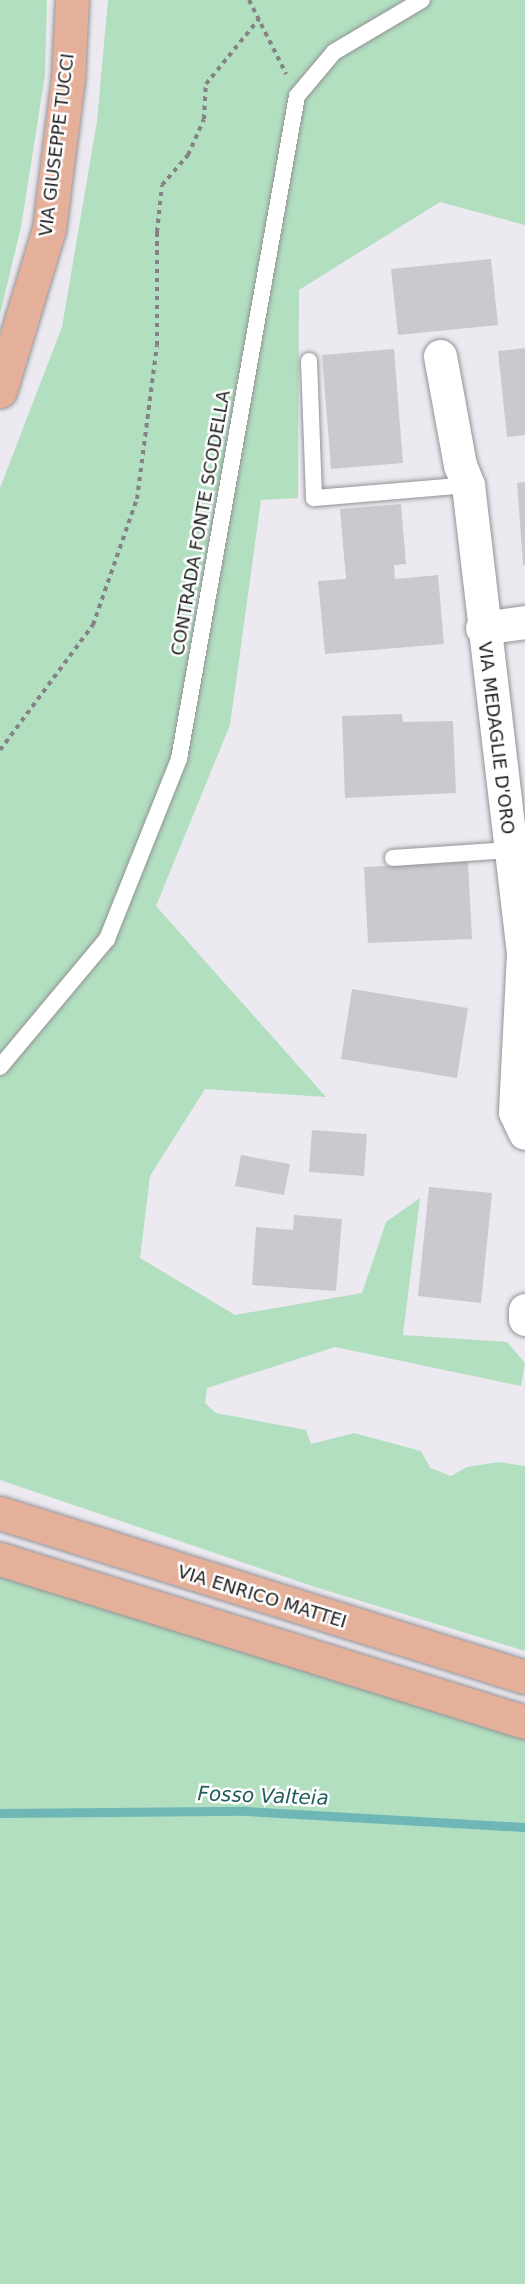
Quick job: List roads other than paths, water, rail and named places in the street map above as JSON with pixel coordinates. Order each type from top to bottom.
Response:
[{"type":"main road","name":"VIA GIUSEPPE TUCCI","points":[[0,391],[49,228],[68,79],[72,0]]},
{"type":"main road","name":"VIA ENRICO MATTEI","points":[[0,1513],[525,1677]]},
{"type":"main road","points":[[0,1559],[525,1722]]},
{"type":"street","name":"VIA MEDAGLIE D'ORO","points":[[440,356],[468,485],[482,628],[523,953],[514,1112],[525,1133]]},
{"type":"street","name":"VIA MEDAGLIE D'ORO","points":[[482,628],[525,622]]},
{"type":"street","points":[[525,1310],[525,1318]]},
{"type":"lane","name":"CONTRADA FONTE SCODELLA","points":[[0,1067],[107,939],[179,759],[297,96],[334,52],[422,0]]},
{"type":"lane","points":[[309,361],[314,498],[468,485]]},
{"type":"lane","points":[[393,858],[509,850]]},
{"type":"waterway","name":"Fosso Valteia","points":[[0,1813],[246,1811],[525,1827]]}]
